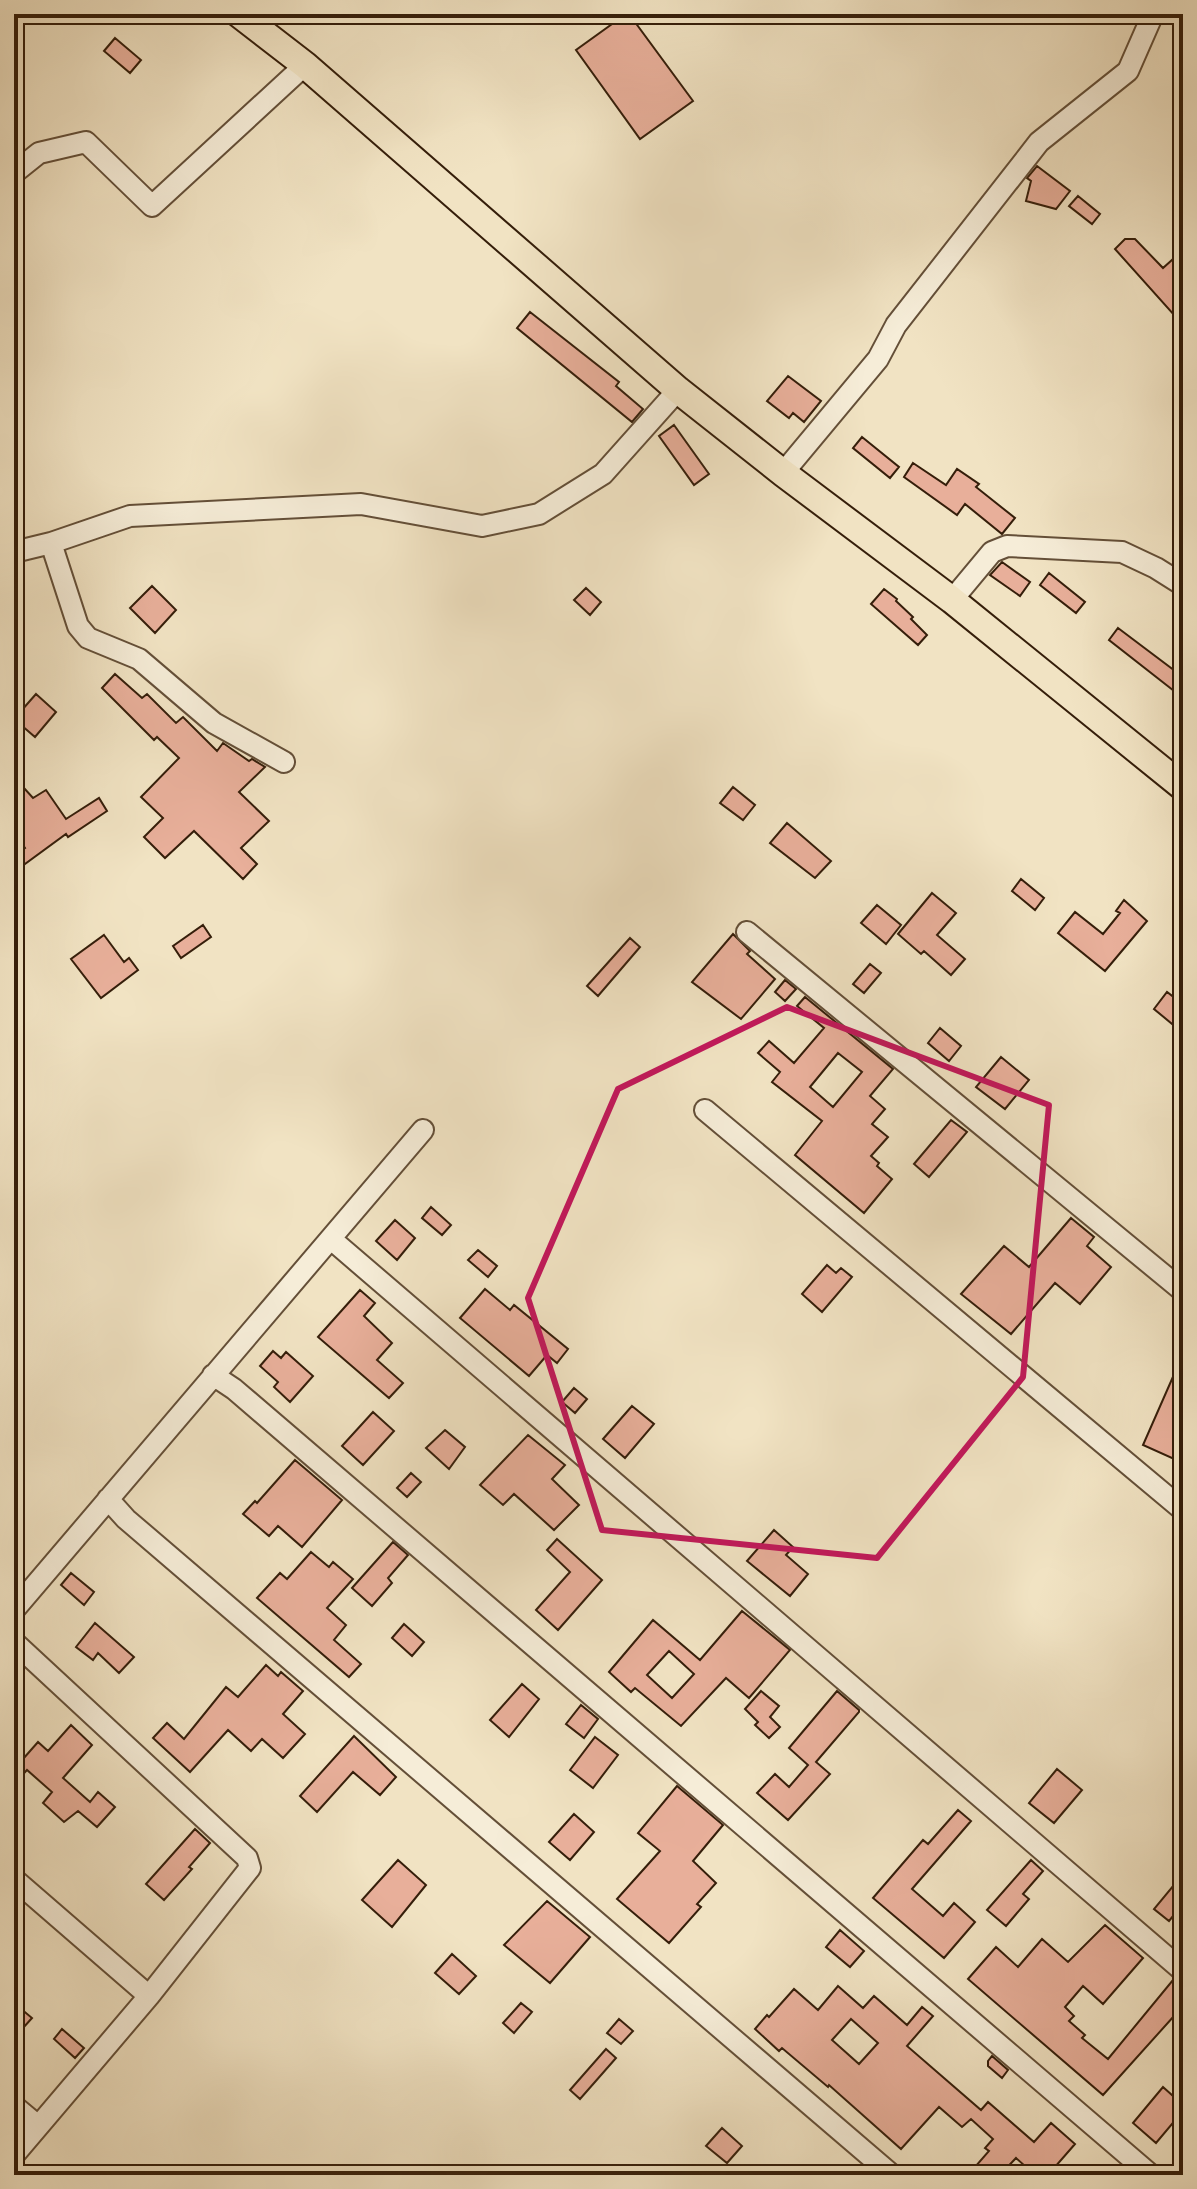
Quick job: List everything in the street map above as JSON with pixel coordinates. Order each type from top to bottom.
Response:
[{"type":"main road","points":[[239,14],[305,65],[678,390],[952,600],[1183,787]]},
{"type":"street","points":[[783,473],[878,359],[896,325],[1039,142],[1128,71],[1153,14]]},
{"type":"street","points":[[14,173],[39,153],[86,142],[152,206],[305,65]]},
{"type":"street","points":[[14,552],[130,516],[361,504],[482,526],[539,514],[603,474],[678,390]]},
{"type":"street","points":[[51,543],[78,626],[88,638],[139,659],[214,723],[284,762]]},
{"type":"street","points":[[952,600],[992,552],[1007,546],[1122,552],[1183,585]]},
{"type":"street","points":[[747,932],[1183,1291]]},
{"type":"street","points":[[705,1110],[1183,1509]]},
{"type":"street","points":[[14,1610],[423,1130]]},
{"type":"street","points":[[331,1239],[1183,1971]]},
{"type":"street","points":[[213,1375],[234,1389],[1151,2175]]},
{"type":"street","points":[[108,1499],[126,1519],[892,2175]]},
{"type":"street","points":[[14,1642],[247,1858],[250,1868],[149,1996],[14,2155]]},
{"type":"street","points":[[14,1879],[149,1996]]},
{"type":"street","points":[[14,2106],[38,2126]]},
{"type":"highlighted area","points":[[787,1007],[1049,1105],[1023,1377],[877,1558],[602,1530],[528,1298],[618,1089]]},
{"type":"building","points":[[626,14],[693,101],[640,139],[576,50]]},
{"type":"building","points":[[115,38],[141,60],[130,73],[104,51]]},
{"type":"building","points":[[1037,166],[1070,191],[1056,209],[1026,201],[1031,181],[1027,178]]},
{"type":"building","points":[[1078,196],[1100,214],[1092,224],[1069,206]]},
{"type":"building","points":[[1125,239],[1135,239],[1163,268],[1183,250],[1183,325],[1115,249]]},
{"type":"building","points":[[530,312],[619,382],[616,386],[643,409],[632,422],[517,328]]},
{"type":"building","points":[[788,376],[821,401],[804,422],[793,413],[789,418],[767,401]]},
{"type":"building","points":[[674,425],[709,474],[694,485],[659,436]]},
{"type":"building","points":[[862,437],[899,467],[890,478],[853,448]]},
{"type":"building","points":[[913,463],[946,485],[957,469],[979,484],[976,487],[1015,518],[1002,534],[965,504],[957,515],[904,477]]},
{"type":"building","points":[[1002,562],[1030,582],[1020,596],[990,575]]},
{"type":"building","points":[[1049,573],[1085,602],[1076,613],[1040,585]]},
{"type":"building","points":[[152,586],[176,610],[155,633],[130,608]]},
{"type":"building","points":[[586,588],[601,602],[590,615],[574,600]]},
{"type":"building","points":[[884,589],[897,599],[927,635],[918,645],[871,604]]},
{"type":"building","points":[[1118,628],[1183,677],[1183,698],[1109,640]]},
{"type":"building","points":[[115,674],[142,698],[147,694],[176,723],[183,717],[217,751],[223,743],[249,761],[252,759],[265,767],[239,792],[269,821],[241,848],[257,864],[243,879],[194,831],[165,858],[144,837],[163,818],[141,797],[179,758],[157,737],[154,740],[102,688]]},
{"type":"building","points":[[36,694],[56,712],[35,737],[14,719]]},
{"type":"building","points":[[14,777],[33,798],[46,790],[66,819],[99,798],[107,811],[68,837],[66,834],[14,872],[14,856],[25,848],[14,832]]},
{"type":"building","points":[[733,787],[755,805],[743,820],[720,803]]},
{"type":"building","points":[[787,823],[831,861],[815,878],[770,843]]},
{"type":"building","points":[[1021,879],[1044,898],[1035,910],[1012,891]]},
{"type":"building","points":[[932,893],[956,913],[937,935],[965,959],[951,975],[924,951],[921,954],[898,934]]},
{"type":"building","points":[[1124,900],[1147,921],[1105,971],[1058,933],[1075,912],[1103,934],[1120,913],[1116,911]]},
{"type":"building","points":[[877,905],[901,925],[886,944],[861,923]]},
{"type":"building","points":[[203,925],[211,937],[181,958],[173,946]]},
{"type":"building","points":[[733,934],[750,951],[747,954],[775,979],[741,1019],[692,982]]},
{"type":"building","points":[[104,935],[124,962],[129,958],[138,970],[101,998],[71,959]]},
{"type":"building","points":[[630,938],[640,947],[598,996],[587,986]]},
{"type":"building","points":[[870,964],[881,973],[864,993],[853,984]]},
{"type":"building","points":[[785,980],[796,989],[785,1001],[775,992]]},
{"type":"building","points":[[1183,988],[1183,1033],[1154,1009],[1167,992],[1175,998]]},
{"type":"building","points":[[805,997],[893,1069],[870,1096],[885,1109],[872,1124],[888,1137],[871,1156],[892,1179],[864,1213],[795,1155],[822,1121],[772,1082],[780,1072],[758,1053],[769,1041],[794,1063],[824,1028],[797,1006]],"holes":[[[838,1053],[862,1072],[833,1107],[810,1087]]]},
{"type":"building","points":[[940,1028],[961,1046],[949,1061],[928,1043]]},
{"type":"building","points":[[1001,1057],[1029,1080],[1005,1109],[976,1087]]},
{"type":"building","points":[[951,1120],[967,1132],[929,1177],[914,1164]]},
{"type":"building","points":[[431,1207],[451,1225],[442,1235],[422,1218]]},
{"type":"building","points":[[1071,1218],[1094,1237],[1087,1246],[1111,1267],[1080,1304],[1055,1283],[1011,1334],[961,1294],[1004,1246],[1029,1267]]},
{"type":"building","points":[[395,1220],[415,1238],[397,1260],[376,1241]]},
{"type":"building","points":[[478,1250],[497,1266],[488,1277],[468,1260]]},
{"type":"building","points":[[827,1265],[836,1273],[841,1268],[852,1277],[822,1312],[802,1294]]},
{"type":"building","points":[[485,1289],[510,1310],[514,1305],[568,1349],[557,1363],[547,1355],[529,1376],[460,1318]]},
{"type":"building","points":[[360,1290],[375,1303],[364,1316],[392,1343],[377,1360],[403,1383],[389,1398],[318,1337]]},
{"type":"building","points":[[273,1351],[281,1358],[286,1352],[313,1376],[290,1402],[274,1387],[278,1382],[260,1366]]},
{"type":"building","points":[[1183,1354],[1183,1463],[1143,1445]]},
{"type":"building","points":[[574,1388],[587,1399],[575,1413],[562,1402]]},
{"type":"building","points":[[632,1406],[654,1424],[625,1458],[603,1439]]},
{"type":"building","points":[[373,1412],[394,1431],[363,1465],[342,1446]]},
{"type":"building","points":[[445,1430],[465,1447],[449,1469],[426,1448]]},
{"type":"building","points":[[528,1435],[565,1465],[552,1479],[579,1505],[554,1530],[514,1494],[503,1505],[480,1485]]},
{"type":"building","points":[[295,1460],[342,1500],[302,1547],[278,1526],[269,1536],[243,1514],[255,1501],[257,1503]]},
{"type":"building","points":[[411,1473],[421,1482],[407,1497],[397,1488]]},
{"type":"building","points":[[774,1530],[793,1547],[786,1555],[808,1574],[790,1596],[747,1561]]},
{"type":"building","points":[[557,1539],[602,1580],[558,1630],[536,1610],[570,1572],[547,1550]]},
{"type":"building","points":[[393,1542],[408,1555],[388,1578],[392,1583],[372,1606],[352,1588]]},
{"type":"building","points":[[311,1552],[329,1567],[333,1562],[353,1579],[327,1608],[346,1625],[334,1640],[361,1664],[349,1677],[257,1598],[280,1573],[287,1579]]},
{"type":"building","points":[[71,1573],[94,1592],[84,1605],[61,1585]]},
{"type":"building","points":[[742,1611],[790,1650],[749,1698],[726,1678],[681,1726],[635,1688],[631,1692],[609,1672],[653,1620],[700,1660]],"holes":[[[669,1651],[694,1674],[672,1698],[647,1675]]]},
{"type":"building","points":[[95,1623],[134,1657],[119,1673],[98,1653],[93,1660],[76,1647]]},
{"type":"building","points":[[404,1624],[424,1642],[412,1656],[392,1638]]},
{"type":"building","points":[[266,1665],[278,1676],[281,1672],[303,1691],[283,1714],[305,1734],[283,1758],[262,1739],[251,1751],[228,1730],[190,1772],[153,1738],[167,1723],[184,1739],[226,1687],[238,1697]]},
{"type":"building","points":[[522,1684],[539,1699],[509,1737],[490,1720]]},
{"type":"building","points":[[761,1691],[779,1706],[770,1717],[780,1727],[769,1738],[755,1725],[758,1722],[745,1709]]},
{"type":"building","points":[[837,1691],[859,1712],[816,1762],[830,1774],[788,1820],[757,1793],[775,1774],[789,1787],[808,1765],[789,1748]]},
{"type":"building","points":[[581,1705],[598,1719],[584,1738],[566,1724]]},
{"type":"building","points":[[71,1725],[92,1745],[63,1778],[90,1802],[98,1792],[115,1807],[97,1827],[78,1811],[64,1822],[43,1803],[52,1792],[27,1770],[14,1784],[14,1751],[23,1759],[38,1742],[48,1751]]},
{"type":"building","points":[[354,1736],[396,1777],[380,1795],[353,1772],[317,1812],[300,1796]]},
{"type":"building","points":[[595,1737],[618,1755],[593,1788],[570,1770]]},
{"type":"building","points":[[1057,1769],[1082,1790],[1054,1823],[1029,1803]]},
{"type":"building","points":[[677,1786],[723,1825],[693,1861],[716,1883],[697,1904],[701,1907],[669,1943],[617,1899],[660,1851],[638,1833]]},
{"type":"building","points":[[958,1810],[971,1821],[912,1889],[943,1916],[954,1903],[975,1922],[944,1958],[873,1898],[923,1840],[928,1844]]},
{"type":"building","points":[[574,1814],[594,1832],[570,1860],[549,1842]]},
{"type":"building","points":[[195,1829],[210,1843],[164,1900],[146,1884]]},
{"type":"building","points":[[398,1860],[426,1885],[392,1927],[362,1900]]},
{"type":"building","points":[[1031,1860],[1043,1871],[1023,1894],[1029,1899],[1006,1926],[987,1910]]},
{"type":"building","points":[[1183,1874],[1183,1904],[1169,1921],[1154,1909]]},
{"type":"building","points":[[547,1901],[590,1937],[550,1983],[504,1945]]},
{"type":"building","points":[[1105,1925],[1143,1958],[1103,2004],[1083,1986],[1065,2007],[1074,2016],[1069,2021],[1085,2035],[1082,2038],[1108,2059],[1173,1980],[1183,1989],[1183,2006],[1103,2095],[968,1979],[996,1947],[1018,1967],[1042,1939],[1068,1962]]},
{"type":"building","points":[[840,1930],[864,1951],[850,1967],[826,1947]]},
{"type":"building","points":[[452,1954],[476,1976],[459,1994],[435,1973]]},
{"type":"building","points":[[838,1986],[863,2008],[874,1996],[907,2025],[922,2007],[933,2016],[907,2046],[981,2110],[988,2102],[1034,2142],[1051,2123],[1075,2144],[1048,2175],[1035,2175],[1016,2158],[1000,2175],[968,2175],[989,2151],[985,2148],[993,2139],[971,2119],[962,2127],[939,2107],[901,2149],[829,2085],[782,2048],[779,2051],[755,2029],[794,1989],[818,2010]],"holes":[[[851,2019],[878,2043],[859,2064],[832,2040]]]},
{"type":"building","points":[[14,2003],[32,2018],[14,2038]]},
{"type":"building","points":[[521,2003],[532,2012],[514,2033],[503,2023]]},
{"type":"building","points":[[619,2019],[633,2031],[621,2044],[607,2033]]},
{"type":"building","points":[[62,2029],[84,2048],[75,2058],[54,2039]]},
{"type":"building","points":[[606,2049],[616,2058],[580,2099],[570,2090]]},
{"type":"building","points":[[992,2056],[1008,2070],[1002,2078],[988,2066]]},
{"type":"building","points":[[1163,2087],[1183,2105],[1183,2111],[1156,2143],[1133,2123]]},
{"type":"building","points":[[722,2128],[742,2146],[727,2163],[706,2146]]}]
